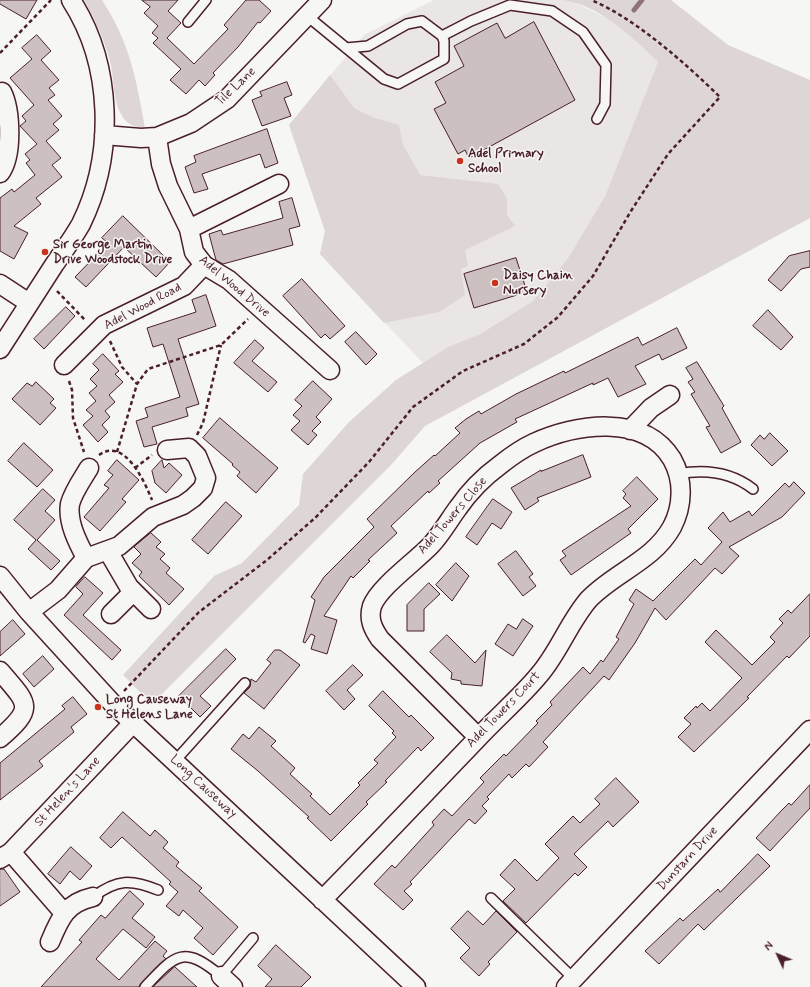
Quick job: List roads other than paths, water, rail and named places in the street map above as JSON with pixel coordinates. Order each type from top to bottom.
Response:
[{"type":"street","points":[[0,350],[81,224],[98,178],[104,135],[104,95],[99,64],[89,36],[71,0]]},
{"type":"street","name":"Tile Lane","points":[[104,135],[141,138],[157,137],[192,123],[227,99],[322,0]]},
{"type":"street","points":[[0,173],[7,156],[9,112],[2,92]]},
{"type":"street","name":"Adel Wood Drive","points":[[157,137],[161,164],[168,186],[189,229],[194,252],[204,265],[229,280],[330,370]]},
{"type":"street","points":[[189,229],[279,184]]},
{"type":"street","name":"Adel Wood Road","points":[[64,365],[100,329],[184,286],[204,265]]},
{"type":"street","points":[[0,284],[29,303]]},
{"type":"street","points":[[630,430],[651,408],[670,395]]},
{"type":"street","name":"Adel Towers Close","points":[[478,737],[380,639],[371,620],[372,608],[378,597],[430,546],[470,493],[499,465],[534,443],[571,431],[601,426],[621,427],[642,434],[658,444],[671,458],[678,474],[681,492]]},
{"type":"street","points":[[29,612],[58,590],[86,558],[95,553],[108,550],[130,538],[158,515],[183,505],[193,498],[202,488],[206,478],[204,469],[197,456],[190,449],[178,448],[167,450]]},
{"type":"street","points":[[86,558],[80,547],[70,515],[70,503],[89,468]]},
{"type":"street","name":"Adel Towers Court","points":[[322,900],[540,674],[588,601],[601,588],[642,560],[660,544],[671,527],[678,512],[681,492]]},
{"type":"street","points":[[108,550],[134,592],[151,609]]},
{"type":"street","name":"Long Causeway","points":[[0,576],[29,612],[113,704],[134,722],[322,900],[406,984]]},
{"type":"street","points":[[111,614],[134,592]]},
{"type":"street","points":[[0,671],[21,695],[25,706],[24,714],[18,723],[0,738]]},
{"type":"street","name":"St Helen's Lane","points":[[6,856],[134,722]]},
{"type":"street","name":"Dunstarn Drive","points":[[570,983],[810,730]]},
{"type":"street","points":[[6,856],[64,913]]},
{"type":"street","points":[[50,942],[64,913],[73,904],[93,897]]},
{"type":"lane","points":[[188,22],[206,0]]},
{"type":"lane","points":[[442,36],[471,21],[510,5],[552,11],[583,32],[606,65],[605,104],[597,119]]},
{"type":"lane","points":[[306,15],[346,48],[384,79],[398,84],[444,59],[444,41],[442,36],[422,21],[407,24],[368,46],[346,48]]},
{"type":"lane","points":[[678,474],[708,472],[724,475],[740,480],[753,490]]},
{"type":"lane","points":[[175,761],[245,683]]},
{"type":"lane","points":[[93,897],[104,889],[121,882],[139,882],[158,890]]},
{"type":"lane","points":[[491,898],[570,983]]},
{"type":"lane","points":[[145,987],[167,964],[175,958],[185,956],[196,958],[205,963],[227,982],[253,938]]},
{"type":"waterway","points":[[634,10],[642,0]]},
{"type":"place","name":"Adel Primary School","points":[[460,161]]},
{"type":"place","name":"Sir George Martin Drive Woodstock Drive","points":[[45,252]]},
{"type":"place","name":"Daisy Chain Nursery","points":[[495,283]]},
{"type":"place","name":"Long Causeway St Helens Lane","points":[[98,707]]}]
